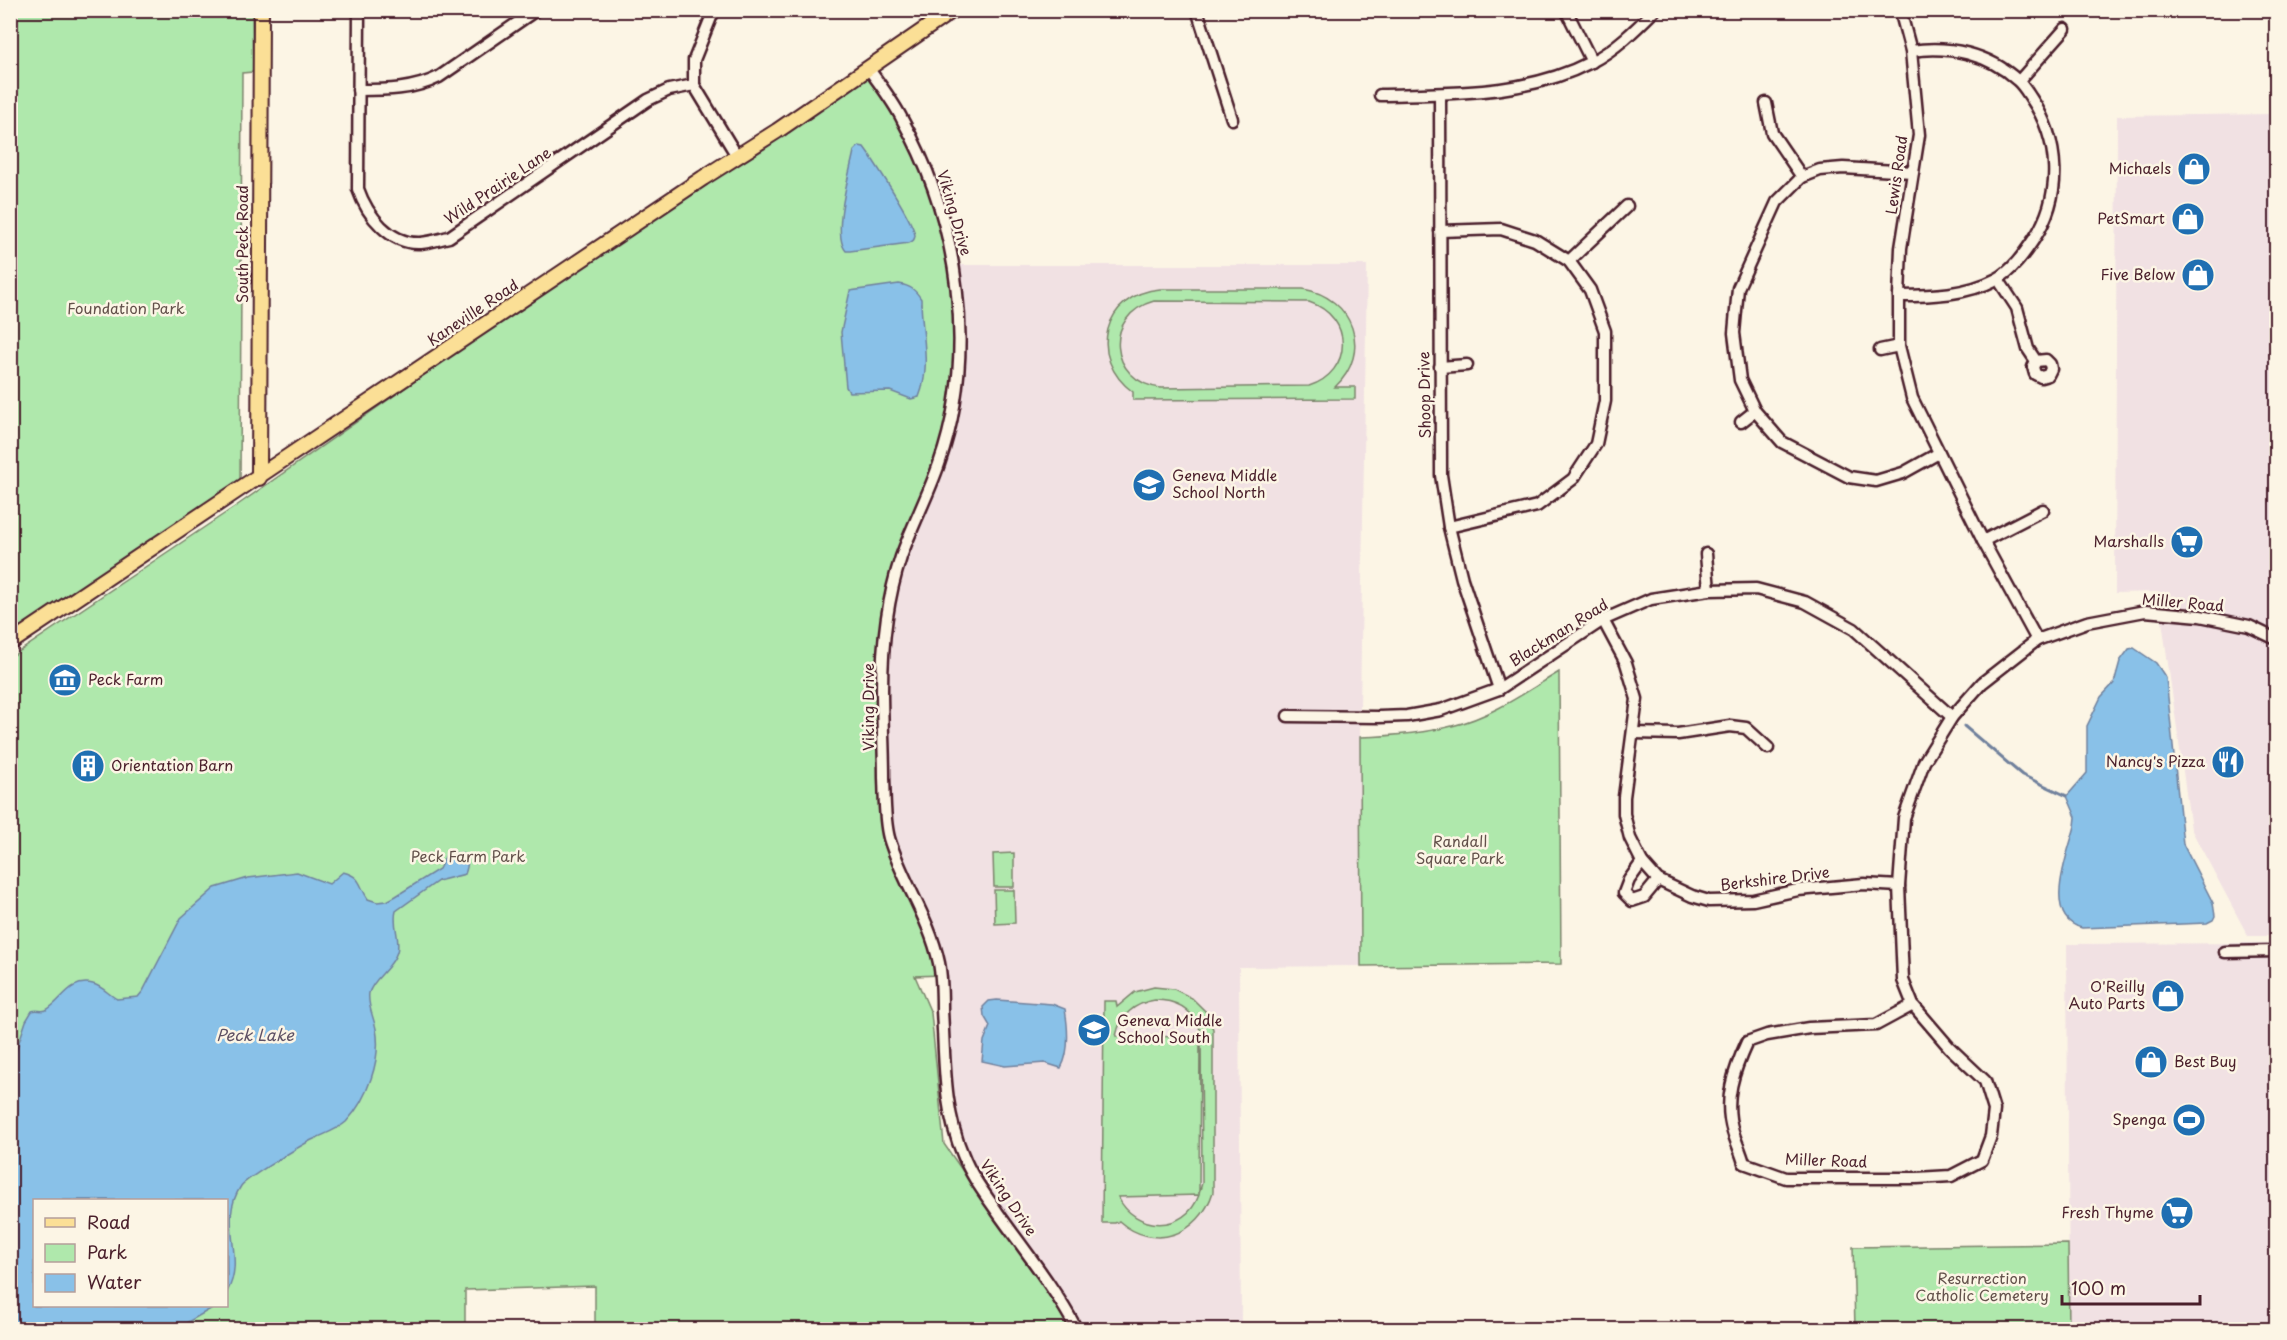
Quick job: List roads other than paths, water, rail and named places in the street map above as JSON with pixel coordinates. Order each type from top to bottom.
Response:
[{"type":"main road","name":"South Peck Road","points":[[259,477],[261,10]]},
{"type":"main road","name":"Kaneville Road","points":[[10,642],[869,69],[953,10]]},
{"type":"street","name":"Wild Prairie Lane","points":[[359,10],[356,178],[368,212],[383,229],[393,236],[419,243],[449,237],[648,100],[669,90],[694,85]]},
{"type":"street","points":[[358,90],[388,90],[425,84],[439,78],[536,10]]},
{"type":"street","points":[[714,10],[694,60],[694,85],[737,156]]},
{"type":"street","points":[[1197,10],[1232,119]]},
{"type":"street","points":[[1566,10],[1592,62]]},
{"type":"street","points":[[1380,95],[1503,90],[1553,77],[1592,62],[1624,39],[1655,10]]},
{"type":"street","name":"Lewis Road","points":[[1900,10],[1911,51],[1919,135],[1901,248],[1899,346],[1912,398],[1983,541],[2037,640]]},
{"type":"street","points":[[2019,81],[2065,29]]},
{"type":"street","points":[[1899,297],[1936,296],[1968,291],[1998,279],[2022,257],[2042,227],[2054,193],[2055,155],[2042,115],[2019,81],[1998,65],[1972,54],[1931,48],[1911,51]]},
{"type":"street","name":"Viking Drive","points":[[869,69],[902,118],[926,168],[944,224],[953,264],[958,328],[955,400],[940,463],[900,559],[891,597],[885,639],[882,689],[887,828],[898,862],[930,936],[939,965],[946,1092],[950,1117],[964,1158],[976,1181],[1064,1306],[1077,1329]]},
{"type":"street","name":"Shoop Drive","points":[[1440,94],[1441,475],[1449,527],[1462,579],[1499,688]]},
{"type":"street","points":[[1766,103],[1772,133],[1802,177]]},
{"type":"street","points":[[1913,172],[1843,168],[1820,170],[1802,177],[1777,202],[1738,288],[1734,333],[1740,380],[1755,411],[1782,442],[1849,477],[1876,481],[1903,473],[1938,453]]},
{"type":"street","points":[[1569,261],[1627,206]]},
{"type":"street","points":[[1440,231],[1501,229],[1535,240],[1569,261],[1590,290],[1605,331],[1605,401],[1596,444],[1572,479],[1537,506],[1449,527]]},
{"type":"street","points":[[1998,279],[2018,308],[2028,349],[2036,361]]},
{"type":"street","points":[[1880,350],[1899,346]]},
{"type":"street","points":[[1440,367],[1467,365]]},
{"type":"street","points":[[1741,422],[1755,411]]},
{"type":"street","points":[[1983,541],[2043,510]]},
{"type":"street","points":[[1706,554],[1709,590]]},
{"type":"street","name":"Blackman Road","points":[[1288,716],[1407,716],[1441,710],[1499,688],[1603,620],[1652,599],[1709,590],[1755,589],[1806,602],[1854,629],[1952,717]]},
{"type":"street","name":"Miller Road","points":[[1913,1005],[1876,1025],[1809,1028],[1767,1035],[1747,1042],[1733,1073],[1730,1088],[1732,1131],[1744,1163],[1786,1178],[1917,1178],[1951,1176],[1982,1160],[1991,1136],[1994,1110],[1985,1081],[1949,1047],[1913,1005],[1903,980],[1899,886],[1904,818],[1924,762],[1952,717],[1982,683],[2037,640],[2087,622],[2145,611],[2230,621],[2249,626],[2277,639]]},
{"type":"street","name":"Berkshire Drive","points":[[1603,620],[1626,663],[1637,699],[1623,806],[1630,838],[1642,862],[1658,880],[1692,896],[1709,901],[1753,900],[1798,890],[1864,884],[1899,886]]},
{"type":"street","points":[[1634,733],[1678,734],[1730,726],[1746,728],[1768,748]]},
{"type":"street","points":[[1642,862],[1629,880],[1624,893],[1632,901],[1644,897],[1658,880]]},
{"type":"street","points":[[2225,952],[2277,951]]},
{"type":"water","points":[[859,146],[864,147],[869,154],[903,208],[915,236],[911,242],[846,251],[840,231],[841,218],[854,151]]},
{"type":"water","points":[[899,284],[912,288],[921,299],[925,373],[919,397],[911,399],[890,391],[849,392],[846,387],[841,332],[850,291]]},
{"type":"water","points":[[2134,648],[2156,663],[2166,678],[2183,844],[2213,903],[2215,916],[2207,923],[2082,928],[2070,922],[2063,912],[2060,899],[2063,868],[2076,817],[2067,796],[2087,773],[2087,726],[2101,697],[2114,683],[2120,661],[2129,649]]},
{"type":"water","name":"Peck Lake","points":[[451,852],[463,854],[467,864],[465,874],[438,881],[396,911],[397,952],[369,993],[377,1041],[375,1066],[366,1091],[354,1113],[335,1130],[308,1142],[253,1176],[241,1186],[234,1199],[231,1226],[234,1266],[228,1289],[228,1199],[33,1199],[33,1307],[214,1307],[186,1323],[186,1329],[11,1329],[11,1066],[26,1021],[32,1011],[46,1010],[72,987],[85,983],[96,985],[117,999],[138,997],[181,918],[215,888],[248,878],[297,872],[329,884],[343,872],[357,879],[368,899],[377,902],[387,901],[439,869],[446,855]]},
{"type":"water","points":[[989,1001],[1052,1004],[1065,1009],[1067,1047],[1061,1068],[1045,1063],[1005,1066],[982,1061],[984,1041],[990,1026],[984,1016],[983,1007]]},
{"type":"waterway","points":[[1964,726],[2022,775],[2067,796]]},
{"type":"place","name":"Michaels","points":[[2194,169]]},
{"type":"place","name":"PetSmart","points":[[2188,219]]},
{"type":"place","name":"Five Below","points":[[2198,275]]},
{"type":"place","name":"Geneva Middle School North","points":[[1149,485]]},
{"type":"place","name":"Marshalls","points":[[2187,542]]},
{"type":"place","name":"Peck Farm","points":[[65,680]]},
{"type":"place","name":"Nancy's Pizza","points":[[2228,762]]},
{"type":"place","name":"Orientation Barn","points":[[88,766]]},
{"type":"place","name":"O'Reilly Auto Parts","points":[[2168,996]]},
{"type":"place","name":"Geneva Middle School South","points":[[1094,1030]]},
{"type":"place","name":"Best Buy","points":[[2151,1062]]},
{"type":"place","name":"Spenga","points":[[2189,1120]]},
{"type":"place","name":"Fresh Thyme","points":[[2177,1213]]},
{"type":"park label","name":"Foundation Park","points":[[126,309]]},
{"type":"park label","name":"Randall Square Park","points":[[1460,850]]},
{"type":"park label","name":"Peck Farm Park","points":[[468,857]]},
{"type":"park label","name":"Resurrection Catholic Cemetery","points":[[1982,1288]]}]
